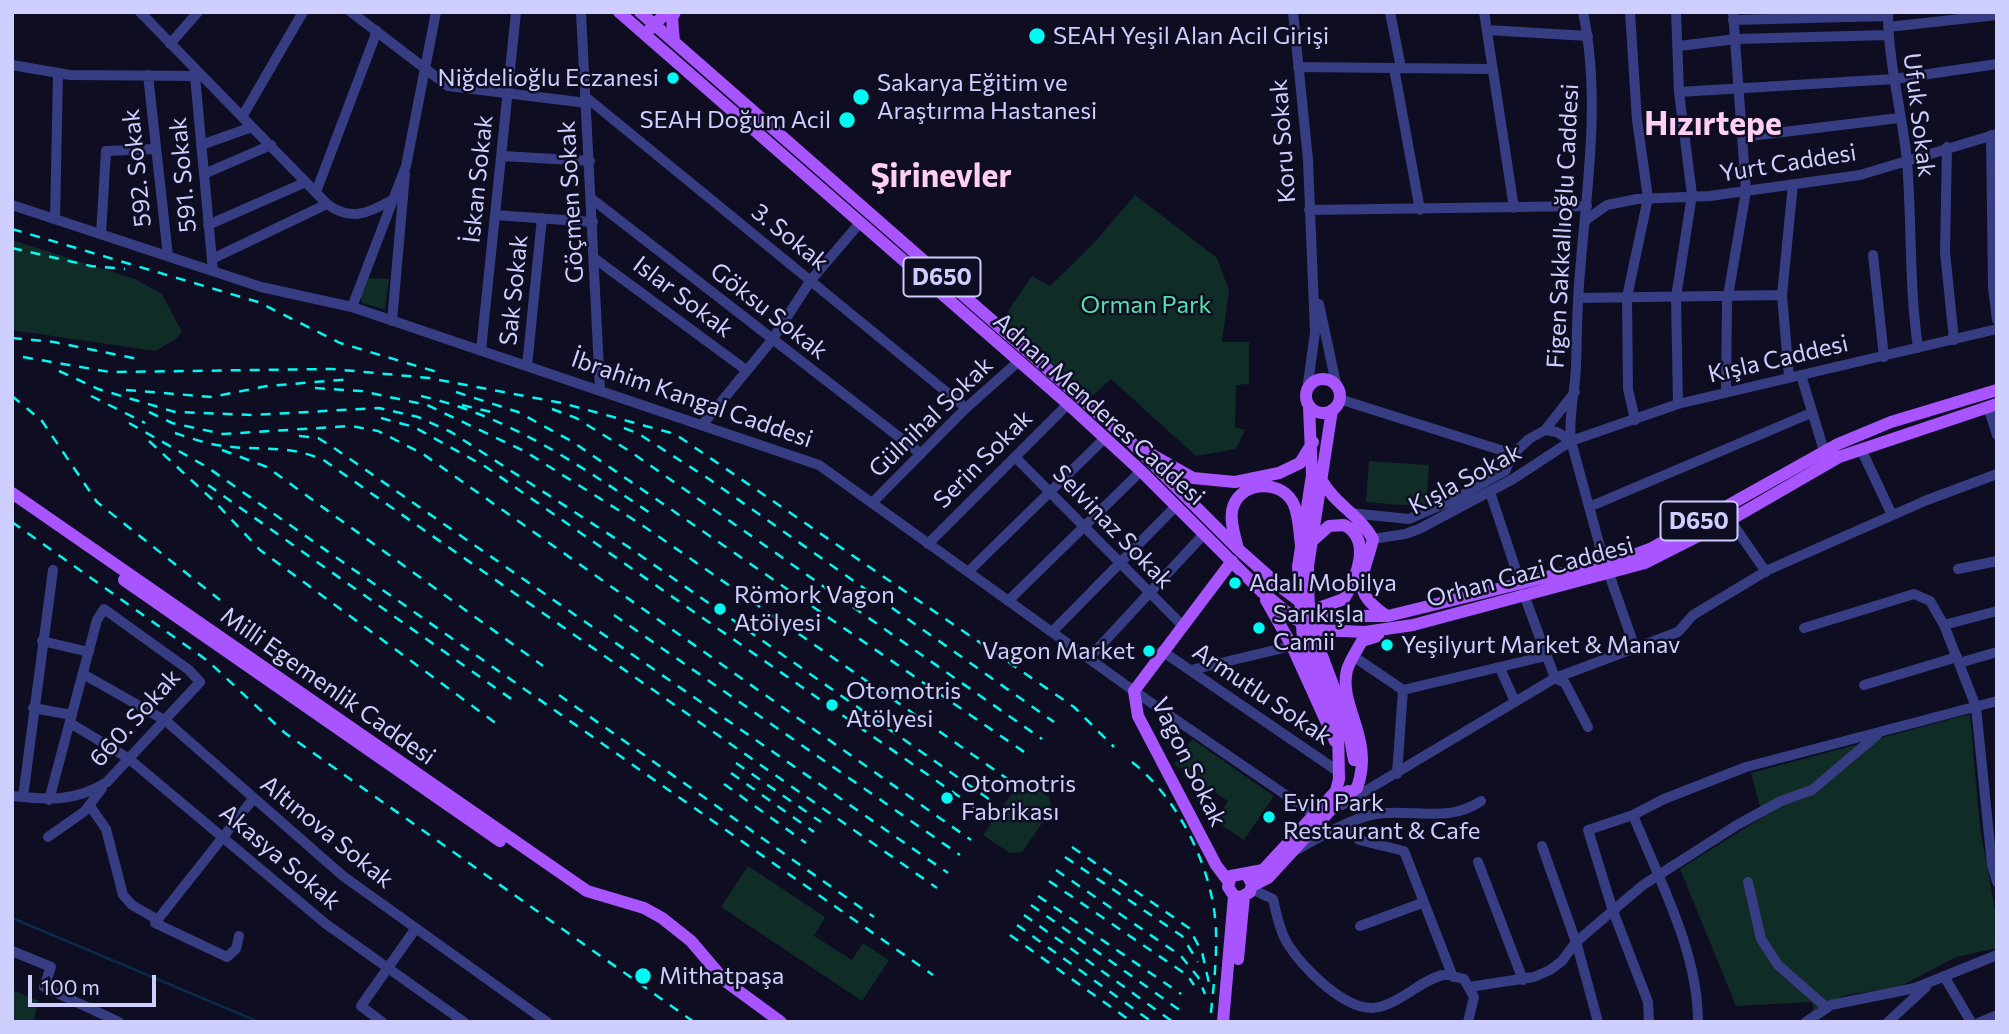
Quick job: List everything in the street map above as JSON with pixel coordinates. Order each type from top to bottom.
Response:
[{"type":"main road","name":"Adnan Menderes Caddesi","points":[[620,12],[859,224],[1068,404],[1232,561]]},
{"type":"main road","points":[[641,31],[648,17],[667,12]]},
{"type":"main road","points":[[674,42],[675,12]]},
{"type":"main road","name":"Adnan Menderes Caddesi","points":[[648,17],[1132,443],[1238,549]]},
{"type":"main road","points":[[1306,543],[1321,479],[1332,410],[1338,393],[1324,379],[1313,382],[1307,391],[1313,442],[1303,566],[1309,621],[1355,768],[1352,783],[1344,797]]},
{"type":"main road","name":"Orhan Gazi Caddesi","points":[[1607,570],[1652,548],[1824,451],[1891,422],[1997,390]]},
{"type":"main road","name":"Orhan Gazi Caddesi","points":[[1238,549],[1282,589],[1311,610],[1343,617],[1388,616],[1522,590],[1668,553],[1839,457],[1992,406]]},
{"type":"main road","points":[[1310,407],[1319,412],[1332,410]]},
{"type":"main road","points":[[1132,443],[1193,478],[1236,482],[1279,473],[1300,463],[1313,442]]},
{"type":"main road","points":[[1321,479],[1329,494],[1366,525],[1373,538],[1362,593],[1366,601],[1388,616]]},
{"type":"main road","points":[[1238,549],[1232,526],[1232,509],[1239,496],[1252,487],[1270,486],[1281,490],[1293,502],[1306,543]]},
{"type":"main road","name":"Milli Egemenlik Caddesi","points":[[12,493],[587,891],[644,908],[662,918],[691,941],[724,981],[781,1022]]},
{"type":"main road","name":"Milli Egemenlik Caddesi","points":[[12,501],[582,898],[598,904],[625,904]]},
{"type":"main road","points":[[1306,543],[1329,526],[1344,524],[1357,539],[1360,556],[1360,566],[1344,599],[1311,610]]},
{"type":"main road","name":"Orhan Gazi Caddesi","points":[[1232,561],[1261,591],[1296,619],[1320,630],[1365,632],[1413,625],[1522,590]]},
{"type":"main road","name":"Vagon Sokak","points":[[1232,561],[1134,691],[1138,716],[1216,865],[1228,881],[1229,891],[1246,888]]},
{"type":"main road","points":[[1261,591],[1292,646],[1332,732],[1339,755]]},
{"type":"main road","points":[[1246,888],[1268,878],[1344,797],[1357,788],[1363,755],[1361,735],[1346,685],[1353,656],[1363,641],[1413,625]]},
{"type":"main road","points":[[1223,1022],[1246,888],[1336,791],[1343,725]]},
{"type":"main road","points":[[1228,881],[1235,874],[1246,888],[1231,1022]]},
{"type":"street","points":[[140,12],[198,76],[271,145],[327,204],[339,213],[354,216],[368,214],[390,201]]},
{"type":"street","points":[[170,44],[198,12]]},
{"type":"street","points":[[242,117],[303,12]]},
{"type":"street","points":[[351,12],[448,86],[508,95],[587,101]]},
{"type":"street","points":[[392,320],[406,166],[427,70],[436,12]]},
{"type":"street","name":"İskan Sokak","points":[[481,350],[516,12]]},
{"type":"street","name":"Göçmen Sokak","points":[[581,12],[600,390]]},
{"type":"street","name":"Koru Sokak","points":[[1293,12],[1308,160],[1313,266]]},
{"type":"street","points":[[1390,12],[1420,210]]},
{"type":"street","points":[[1484,12],[1514,208]]},
{"type":"street","name":"Figen Sakkallıoğlu Caddesi","points":[[1583,12],[1592,64],[1587,206],[1575,391],[1569,425],[1571,441],[1607,570],[1635,648]]},
{"type":"street","points":[[1630,12],[1637,120],[1648,198],[1627,297],[1628,389],[1635,420]]},
{"type":"street","points":[[1676,12],[1679,92],[1692,195],[1676,297],[1678,404]]},
{"type":"street","points":[[1679,46],[1888,23],[1997,15]]},
{"type":"street","points":[[1726,391],[1728,296],[1746,191],[1733,16],[1888,23]]},
{"type":"street","name":"Ufuk Sokak","points":[[1888,23],[1899,118],[1907,159],[1912,302],[1919,348]]},
{"type":"street","points":[[1487,30],[1588,36]]},
{"type":"street","points":[[316,192],[377,31]]},
{"type":"street","points":[[1679,92],[1894,79],[1997,64]]},
{"type":"street","points":[[12,65],[58,73],[198,76]]},
{"type":"street","points":[[1298,67],[1493,69]]},
{"type":"street","points":[[55,219],[58,73]]},
{"type":"street","name":"592. Sokak","points":[[148,75],[168,256]]},
{"type":"street","name":"591. Sokak","points":[[198,76],[201,145],[213,271]]},
{"type":"street","name":"3. Sokak","points":[[587,101],[966,408]]},
{"type":"street","points":[[1742,137],[1899,118]]},
{"type":"street","points":[[201,145],[252,127]]},
{"type":"street","points":[[1994,135],[1993,288],[1997,320]]},
{"type":"street","name":"Yurt Caddesi","points":[[1586,220],[1607,205],[1648,198],[1746,191],[1860,175],[1994,135]]},
{"type":"street","points":[[204,174],[271,145]]},
{"type":"street","points":[[1947,147],[1945,252],[1954,340]]},
{"type":"street","points":[[101,234],[106,151],[156,149]]},
{"type":"street","points":[[502,156],[590,161]]},
{"type":"street","points":[[352,307],[390,201],[406,166]]},
{"type":"street","points":[[208,225],[306,182]]},
{"type":"street","points":[[1789,377],[1782,295],[1793,184]]},
{"type":"street","name":"Göksu Sokak","points":[[592,200],[921,454]]},
{"type":"street","points":[[212,259],[327,204]]},
{"type":"street","name":"İbrahim Kangal Caddesi","points":[[12,205],[261,287],[352,307],[819,465],[1134,691],[1315,815]]},
{"type":"street","points":[[1309,211],[1587,206]]},
{"type":"street","points":[[495,215],[593,222]]},
{"type":"street","name":"Sak Sokak","points":[[527,366],[542,218]]},
{"type":"street","points":[[703,424],[772,340],[811,281],[859,224]]},
{"type":"street","points":[[1873,255],[1884,357]]},
{"type":"street","name":"Islar Sokak","points":[[594,258],[746,370]]},
{"type":"street","points":[[1307,391],[1315,332],[1313,266]]},
{"type":"street","points":[[1313,266],[1328,354],[1338,393],[1513,454],[1515,464],[1530,469]]},
{"type":"street","points":[[1579,298],[1782,295]]},
{"type":"street","name":"Kışla Caddesi","points":[[1571,441],[1678,404],[1726,391],[1997,329]]},
{"type":"street","name":"Gülnihal Sokak","points":[[872,503],[966,408],[1019,361]]},
{"type":"street","points":[[1801,375],[1824,451]]},
{"type":"street","name":"Kışla Sokak","points":[[1350,513],[1409,519],[1421,516],[1505,471],[1513,454],[1528,439],[1545,430],[1575,391]]},
{"type":"street","name":"Serin Sokak","points":[[928,544],[1068,404]]},
{"type":"street","points":[[1992,406],[1997,435]]},
{"type":"street","points":[[1589,507],[1811,413]]},
{"type":"street","points":[[1545,430],[1557,432],[1571,441]]},
{"type":"street","points":[[968,572],[1105,438]]},
{"type":"street","name":"Kışla Sokak","points":[[1373,538],[1412,531],[1490,492],[1571,441]]},
{"type":"street","points":[[1861,449],[1892,515]]},
{"type":"street","name":"Selvinaz Sokak","points":[[1015,457],[1182,625]]},
{"type":"street","points":[[1008,601],[1141,471]]},
{"type":"street","points":[[1332,810],[1397,774],[1555,678],[1678,632],[1693,615],[1766,572],[1892,515],[1997,474]]},
{"type":"street","points":[[1490,492],[1522,590],[1555,678],[1565,683],[1588,727]]},
{"type":"street","points":[[1052,632],[1176,506]]},
{"type":"street","points":[[1730,520],[1766,572]]},
{"type":"street","points":[[1089,658],[1204,534]]},
{"type":"street","points":[[1958,569],[1997,561]]},
{"type":"street","points":[[50,800],[18,796],[53,570]]},
{"type":"street","points":[[1804,628],[1914,594],[1930,601],[1944,625],[1976,707],[1984,797],[1997,882]]},
{"type":"street","name":"660. Sokak","points":[[104,609],[189,670],[200,682],[107,782],[91,792],[66,800],[50,800],[71,719],[89,652],[97,621],[104,609]]},
{"type":"street","points":[[1944,625],[1997,611]]},
{"type":"street","points":[[42,641],[89,652]]},
{"type":"street","points":[[1191,670],[1292,646]]},
{"type":"street","name":"Armutlu Sokak","points":[[1162,651],[1339,772]]},
{"type":"street","points":[[1864,685],[1997,652]]},
{"type":"street","points":[[1353,656],[1403,690],[1546,656]]},
{"type":"street","points":[[1500,668],[1515,702]]},
{"type":"street","name":"Altınova Sokak","points":[[83,674],[166,721],[343,876],[547,1022]]},
{"type":"street","points":[[1397,774],[1403,690]]},
{"type":"street","points":[[1649,1022],[1648,1002],[1613,911],[1588,830],[1633,815],[1664,799],[1746,767],[1997,701]]},
{"type":"street","name":"660. Sokak","points":[[33,708],[71,719]]},
{"type":"street","name":"Akasya Sokak","points":[[71,719],[128,758],[327,924],[464,1022]]},
{"type":"street","points":[[1469,987],[1523,980],[1550,970],[1562,961],[1576,942],[1657,875],[1737,825],[1782,801],[1812,790],[1878,734]]},
{"type":"street","points":[[48,837],[90,806],[107,782]]},
{"type":"street","points":[[1984,797],[1997,794]]},
{"type":"street","points":[[239,936],[236,949],[227,957],[155,923],[253,799]]},
{"type":"street","points":[[1291,853],[1348,823],[1377,814],[1449,815],[1481,801]]},
{"type":"street","points":[[90,806],[106,829],[123,895],[132,905],[158,920]]},
{"type":"street","points":[[1633,815],[1698,992],[1698,1022]]},
{"type":"street","points":[[1348,823],[1359,840],[1373,846],[1404,851],[1453,977]]},
{"type":"street","points":[[1542,846],[1576,942],[1598,1022]]},
{"type":"street","points":[[1478,862],[1523,980]]},
{"type":"street","points":[[1268,878],[1285,939],[1298,958],[1330,989],[1366,1009],[1387,1004],[1443,975],[1464,979],[1474,997],[1468,1022]]},
{"type":"street","points":[[1748,882],[1761,939],[1778,965],[1827,1008]]},
{"type":"street","points":[[1246,888],[1273,899]]},
{"type":"street","points":[[1360,926],[1422,903]]},
{"type":"street","points":[[382,1022],[361,1006],[416,928]]},
{"type":"street","points":[[12,951],[51,967],[44,986],[119,1022]]},
{"type":"street","points":[[1806,1022],[1818,1019],[1827,1008],[1915,988],[1997,955]]},
{"type":"street","points":[[1944,976],[1971,1022]]},
{"type":"street","points":[[1888,1022],[1931,981]]},
{"type":"street","points":[[1980,1022],[1997,1015]]},
{"type":"green space","name":"Orman Park","points":[[1135,195],[1217,258],[1229,290],[1222,342],[1249,342],[1249,384],[1236,385],[1235,427],[1245,430],[1236,449],[1196,456],[1111,379],[1090,398],[1001,321],[1032,276],[1050,286],[1094,243]]},
{"type":"green space","points":[[12,240],[135,279],[162,294],[182,332],[176,339],[155,351],[12,330]]},
{"type":"green space","points":[[366,278],[389,279],[385,310],[362,303],[360,293]]},
{"type":"green space","points":[[1369,461],[1429,465],[1426,507],[1366,502]]},
{"type":"green space","points":[[1970,714],[1980,828],[1997,921],[1997,948],[1956,957],[1899,987],[1846,995],[1813,1010],[1812,1002],[1736,1006],[1680,869],[1763,817],[1751,773]]},
{"type":"green space","points":[[1192,739],[1274,796],[1244,840],[1215,821],[1228,801],[1174,764]]},
{"type":"green space","points":[[1022,779],[1049,797],[1052,809],[1022,852],[1010,853],[983,835]]},
{"type":"green space","points":[[748,866],[825,917],[814,936],[852,960],[863,943],[889,960],[862,1001],[721,907]]},
{"type":"green space","points":[[12,990],[39,1001],[33,1022],[12,1022]]},
{"type":"waterway","points":[[12,918],[259,1022]]},
{"type":"railway","points":[[12,229],[258,302],[340,343],[437,372]]},
{"type":"railway","points":[[12,248],[91,266],[125,269]]},
{"type":"railway","points":[[12,338],[54,342],[143,360]]},
{"type":"railway","points":[[23,357],[110,372],[332,369],[429,378],[562,403],[675,434],[1074,707],[1114,747]]},
{"type":"railway","points":[[59,371],[98,389],[175,412],[253,415],[379,408],[418,417],[451,432],[627,546],[996,804]]},
{"type":"railway","points":[[126,390],[212,397],[267,386],[352,379]]},
{"type":"railway","points":[[315,388],[361,391],[427,405],[526,452],[642,525],[1012,782]]},
{"type":"railway","points":[[456,392],[518,412],[573,442],[1030,756]]},
{"type":"railway","points":[[12,396],[42,421],[97,502],[220,600]]},
{"type":"railway","points":[[91,396],[145,423]]},
{"type":"railway","points":[[421,396],[453,405],[513,429],[569,460],[650,513]]},
{"type":"railway","points":[[462,405],[495,413]]},
{"type":"railway","points":[[552,409],[576,418],[631,452],[1042,739]]},
{"type":"railway","points":[[149,412],[172,423],[223,434],[351,426],[378,431],[423,454],[971,840]]},
{"type":"railway","points":[[381,418],[414,427],[486,467],[987,816]]},
{"type":"railway","points":[[129,423],[207,467],[933,975]]},
{"type":"railway","points":[[624,428],[639,434],[709,479],[1054,722]]},
{"type":"railway","points":[[175,433],[217,445],[300,452],[325,461],[937,888]]},
{"type":"railway","points":[[299,436],[318,438],[334,448],[948,873]]},
{"type":"railway","points":[[149,441],[215,502],[260,550],[501,727]]},
{"type":"railway","points":[[222,450],[267,467],[543,666]]},
{"type":"railway","points":[[208,485],[517,703]]},
{"type":"railway","points":[[12,522],[208,661],[285,733],[694,1022]]},
{"type":"railway","points":[[614,615],[960,855]]},
{"type":"railway","points":[[559,695],[874,917]]},
{"type":"railway","points":[[1132,762],[1165,795],[1179,816],[1201,860],[1209,884],[1216,931],[1210,1022]]},
{"type":"railway","points":[[736,763],[821,822]]},
{"type":"railway","points":[[731,773],[814,832]]},
{"type":"railway","points":[[724,784],[806,843]]},
{"type":"railway","points":[[1072,847],[1189,928],[1202,952],[1209,983]]},
{"type":"railway","points":[[1065,857],[1182,936],[1198,962]]},
{"type":"railway","points":[[1056,870],[1181,956],[1198,977],[1205,994]]},
{"type":"railway","points":[[1049,881],[1187,975],[1194,985]]},
{"type":"railway","points":[[1038,896],[1181,994]]},
{"type":"railway","points":[[1031,905],[1181,1011]]},
{"type":"railway","points":[[1024,915],[1173,1022]]},
{"type":"railway","points":[[1017,925],[1152,1022]]},
{"type":"railway","points":[[1010,935],[1132,1022]]},
{"type":"place","name":"SEAH Yeşil Alan Acil Girişi","points":[[1037,36]]},
{"type":"place","name":"Niğdelioğlu Eczanesi","points":[[673,78]]},
{"type":"place","name":"Sakarya Eğitim ve Araştırma Hastanesi","points":[[861,97]]},
{"type":"place","name":"SEAH Doğum Acil","points":[[847,120]]},
{"type":"place","name":"Adalı Mobilya","points":[[1235,583]]},
{"type":"place","name":"Römork Vagon Atölyesi","points":[[720,609]]},
{"type":"place","name":"Sarıkışla Camii","points":[[1259,628]]},
{"type":"place","name":"Yeşilyurt Market & Manav","points":[[1387,645]]},
{"type":"place","name":"Vagon Market","points":[[1149,651]]},
{"type":"place","name":"Otomotris Atölyesi","points":[[832,705]]},
{"type":"place","name":"Otomotris Fabrikası","points":[[947,798]]},
{"type":"place","name":"Evin Park Restaurant & Cafe","points":[[1269,817]]},
{"type":"place","name":"Mithatpaşa","points":[[643,976]]},
{"type":"district","name":"Hızırtepe","points":[[1713,124]]},
{"type":"district","name":"Şirinevler","points":[[941,176]]}]
